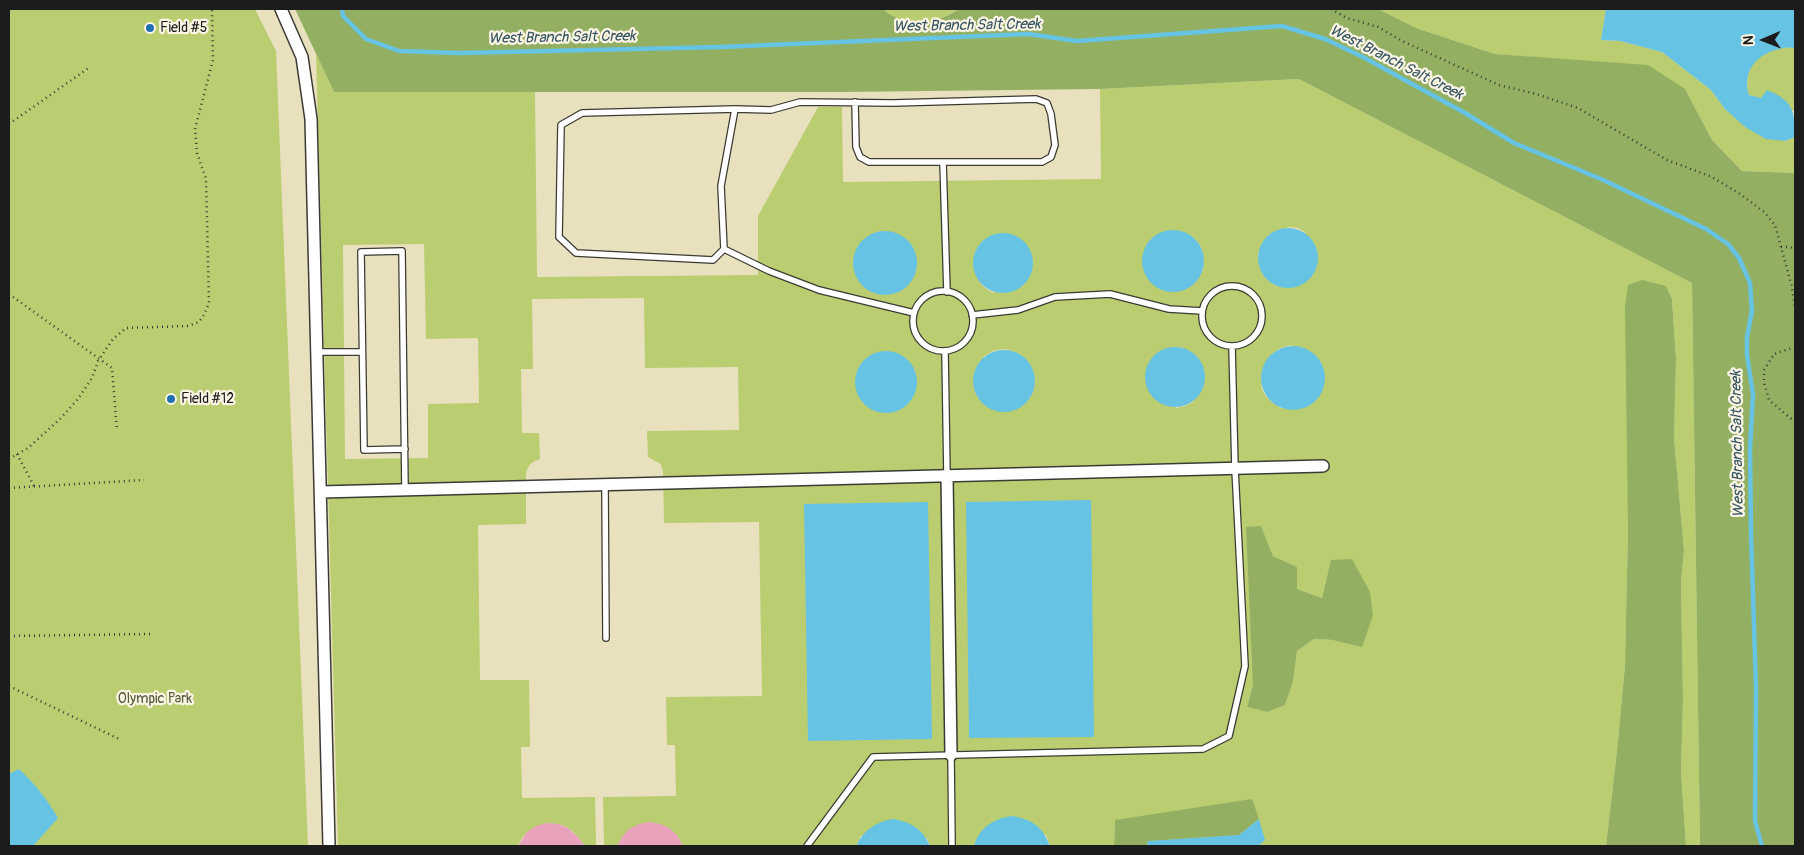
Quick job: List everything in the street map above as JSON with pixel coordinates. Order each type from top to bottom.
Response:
[{"type":"street","points":[[281,9],[302,57],[311,119],[329,846]]},
{"type":"street","points":[[321,492],[1322,466]]},
{"type":"street","points":[[948,476],[951,755]]},
{"type":"lane","points":[[735,109],[721,186],[724,249],[713,260],[576,253],[559,237],[561,125],[582,113],[735,109],[771,110],[800,102],[1036,99],[1047,103],[1051,114],[1055,145],[1051,157],[1042,162],[869,162],[860,157],[856,147],[855,102]]},
{"type":"lane","points":[[943,162],[946,292]]},
{"type":"lane","points":[[724,249],[768,271],[819,290],[914,313]]},
{"type":"lane","points":[[405,449],[364,450],[361,252],[402,251],[405,449],[405,490]]},
{"type":"lane","points":[[1228,286],[1238,286],[1247,290],[1260,304],[1262,322],[1258,332],[1246,342],[1232,346],[1222,344],[1213,339],[1206,331],[1202,322],[1202,311],[1205,302],[1211,294],[1228,286]]},
{"type":"lane","points":[[946,292],[962,298],[972,315],[969,335],[963,343],[954,349],[945,351],[935,350],[926,346],[915,332],[914,313],[918,304],[925,297],[933,293],[946,292]]},
{"type":"lane","points":[[972,315],[1018,310],[1055,297],[1110,294],[1169,309],[1202,311]]},
{"type":"lane","points":[[807,846],[873,757],[1204,750],[1229,736],[1245,666],[1234,469],[1232,346]]},
{"type":"lane","points":[[945,351],[948,476]]},
{"type":"lane","points":[[316,352],[362,352]]},
{"type":"lane","points":[[605,485],[606,638]]},
{"type":"lane","points":[[951,755],[952,846]]},
{"type":"path","points":[[9,459],[28,448],[61,418],[78,399],[92,378],[112,339],[126,328],[188,326],[199,322],[204,315],[208,303],[206,180],[197,153],[195,129],[213,60],[212,9]]},
{"type":"path","points":[[1331,9],[1347,18],[1378,27],[1402,41],[1499,85],[1536,94],[1578,108],[1667,160],[1712,177],[1764,212],[1774,225],[1792,288],[1795,309]]},
{"type":"path","points":[[9,124],[90,67]]},
{"type":"path","points":[[1781,247],[1795,249]]},
{"type":"path","points":[[9,294],[112,368],[117,431]]},
{"type":"path","points":[[1795,347],[1774,354],[1764,370],[1764,382],[1769,400],[1795,422]]},
{"type":"path","points":[[17,454],[34,487]]},
{"type":"path","points":[[9,488],[144,480]]},
{"type":"path","points":[[9,636],[150,634]]},
{"type":"path","points":[[9,686],[119,739]]},
{"type":"green space","name":"Olympic Park","points":[[9,9],[255,9],[276,51],[308,846],[9,846]]},
{"type":"green space","points":[[295,9],[883,9],[900,19],[921,22],[941,18],[959,9],[1378,9],[1416,28],[1495,54],[1648,65],[1685,89],[1712,140],[1742,171],[1795,173],[1795,846],[1700,846],[1692,283],[1299,79],[1100,89],[842,92],[334,92]]},
{"type":"green space","points":[[883,9],[959,9],[941,18],[920,22],[900,19]]},
{"type":"green space","points":[[1378,9],[1606,9],[1601,40],[1620,41],[1662,52],[1711,90],[1725,109],[1785,141],[1795,137],[1795,173],[1742,171],[1712,140],[1685,89],[1579,61],[1495,54],[1416,28]]},
{"type":"green space","points":[[1790,47],[1795,49],[1795,135],[1794,111],[1749,95],[1747,83],[1752,65],[1760,55],[1769,51]]},
{"type":"green space","points":[[316,54],[334,92],[535,92],[537,277],[758,275],[758,216],[818,107],[842,107],[843,182],[1101,179],[1100,89],[1299,79],[1692,283],[1700,846],[1686,846],[1681,771],[1683,700],[1681,582],[1684,550],[1674,438],[1676,359],[1672,299],[1666,286],[1628,528],[1625,665],[1606,846],[1147,846],[1148,841],[1115,820],[1114,846],[1050,846],[1046,835],[974,844],[974,846],[930,846],[927,838],[861,836],[856,846],[683,846],[677,836],[669,829],[651,823],[641,824],[632,828],[624,835],[618,845],[604,845],[603,797],[676,796],[675,745],[667,745],[666,697],[762,696],[759,522],[664,523],[663,472],[661,464],[648,457],[647,431],[739,430],[738,367],[645,368],[644,298],[532,299],[533,369],[521,369],[522,433],[539,433],[540,459],[530,464],[526,474],[526,524],[478,525],[480,680],[529,680],[530,747],[521,747],[522,798],[595,797],[596,846],[585,846],[571,830],[561,825],[546,824],[532,829],[521,839],[518,846],[338,846]],"holes":[[[1288,227],[1298,228],[1306,233],[1278,287],[1269,281],[1259,264],[1258,253]],[[884,231],[895,234],[911,245],[915,253],[915,271],[904,289],[857,248],[866,239]],[[1160,233],[1186,234],[1194,238],[1200,246],[1204,261],[1203,271],[1168,291],[1158,286],[1146,273],[1143,265],[1146,248]],[[985,239],[994,293],[986,289],[978,277],[975,255]],[[424,244],[426,339],[478,338],[479,403],[428,404],[428,458],[345,459],[343,245]],[[1292,345],[1283,409],[1270,401],[1262,386],[1262,380],[1269,360],[1282,347]],[[1184,348],[1193,402],[1176,408],[1164,349]],[[1003,349],[1018,353],[1024,357],[1032,368],[1034,390],[983,357],[993,351]],[[1261,527],[1273,556],[1297,567],[1297,589],[1322,598],[1331,561],[1333,640],[1314,639],[1297,651],[1293,682],[1285,705],[1267,712],[1247,707],[1253,685]]]},
{"type":"green space","points":[[1642,280],[1666,286],[1672,299],[1676,359],[1674,438],[1684,550],[1681,582],[1683,700],[1681,771],[1686,846],[1606,846],[1625,665],[1628,528],[1625,306],[1628,285]]},
{"type":"green space","points":[[1261,526],[1273,556],[1297,567],[1297,589],[1322,598],[1331,560],[1352,559],[1370,592],[1373,615],[1362,647],[1333,640],[1314,639],[1297,651],[1293,682],[1285,705],[1267,712],[1247,707],[1253,685],[1246,527]]},
{"type":"green space","points":[[1252,799],[1259,819],[1239,835],[1148,841],[1147,846],[1114,846],[1115,820]]},
{"type":"water","points":[[1606,9],[1795,9],[1795,49],[1783,48],[1762,56],[1752,66],[1747,80],[1747,87],[1749,95],[1761,98],[1767,90],[1776,94],[1787,103],[1793,113],[1795,137],[1785,141],[1766,139],[1745,127],[1725,109],[1711,90],[1662,52],[1620,41],[1601,40]]},
{"type":"water","points":[[1282,228],[1294,228],[1310,236],[1316,246],[1318,258],[1316,270],[1310,280],[1294,288],[1282,288],[1266,280],[1258,264],[1258,252],[1266,236]]},
{"type":"water","points":[[1173,230],[1185,233],[1195,239],[1201,249],[1204,261],[1201,273],[1195,283],[1185,289],[1173,292],[1161,289],[1151,283],[1145,273],[1142,261],[1145,249],[1151,239],[1161,233]]},
{"type":"water","points":[[885,231],[903,237],[911,245],[917,263],[911,281],[903,289],[885,295],[867,289],[859,281],[853,263],[859,245],[867,237]]},
{"type":"water","points":[[997,233],[1009,233],[1025,241],[1031,251],[1033,263],[1031,275],[1025,285],[1009,293],[997,293],[981,285],[973,269],[973,257],[981,241]]},
{"type":"water","points":[[1293,346],[1305,348],[1316,355],[1323,366],[1325,378],[1323,390],[1316,401],[1305,408],[1293,410],[1281,408],[1270,401],[1263,390],[1261,378],[1263,366],[1270,355],[1281,348]]},
{"type":"water","points":[[1169,347],[1181,347],[1192,352],[1200,360],[1205,371],[1203,389],[1192,402],[1181,407],[1169,407],[1158,402],[1150,394],[1145,383],[1145,371],[1150,360],[1158,352]]},
{"type":"water","points":[[998,350],[1010,350],[1026,359],[1033,369],[1035,381],[1033,393],[1026,403],[1010,412],[998,412],[987,407],[978,398],[973,387],[973,375],[978,364],[987,355]]},
{"type":"water","points":[[880,351],[892,351],[908,360],[915,370],[917,382],[915,394],[908,404],[892,413],[880,413],[869,408],[860,399],[855,388],[855,376],[860,365],[869,356]]},
{"type":"water","points":[[1091,500],[1094,737],[969,738],[966,502]]},
{"type":"water","points":[[928,502],[932,739],[808,741],[804,504]]},
{"type":"water","points":[[19,769],[50,804],[58,818],[33,846],[9,846],[9,774]]},
{"type":"water","points":[[1011,816],[1025,819],[1035,825],[1043,833],[1050,846],[974,846],[983,829],[998,819]]},
{"type":"water","points":[[893,819],[916,827],[924,835],[930,846],[856,846],[866,831],[881,822]]},
{"type":"water","points":[[1259,819],[1265,840],[1258,846],[1147,846],[1148,841],[1239,835]]},
{"type":"building","points":[[649,822],[669,828],[677,835],[683,846],[617,846],[629,829]]},
{"type":"building","points":[[547,823],[558,824],[568,828],[585,846],[518,846],[527,832],[536,826]]},
{"type":"waterway","name":"West Branch Salt Creek","points":[[342,9],[343,16],[366,39],[399,51],[460,53],[721,47],[1028,34],[1077,41],[1282,26],[1325,39],[1363,57],[1465,113],[1514,143],[1601,179],[1706,229],[1728,244],[1739,258],[1750,283],[1752,311],[1747,337],[1747,355],[1753,394],[1750,448],[1756,688],[1755,821],[1762,846]]},
{"type":"place","name":"Field #5","points":[[150,28]]},
{"type":"place","name":"Field #12","points":[[171,399]]}]
